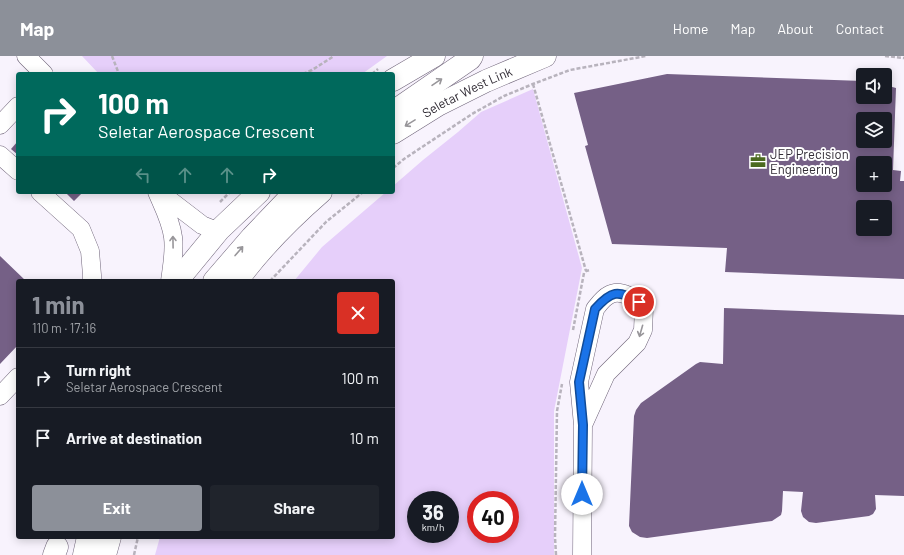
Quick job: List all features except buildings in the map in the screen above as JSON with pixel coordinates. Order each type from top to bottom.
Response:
[{"type":"main road","points":[[395,79],[434,56]]},
{"type":"main road","points":[[395,111],[470,59],[472,56]]},
{"type":"main road","name":"Seletar West Link","points":[[395,132],[438,105],[486,81],[545,56]]},
{"type":"main road","points":[[179,279],[219,230],[257,194]]},
{"type":"main road","points":[[216,279],[252,237],[293,194]]},
{"type":"main road","points":[[238,279],[249,264],[298,211],[319,194]]},
{"type":"main road","points":[[84,555],[88,539]]},
{"type":"main road","points":[[105,555],[109,539]]},
{"type":"street","points":[[26,56],[42,72]]},
{"type":"street","points":[[0,124],[16,108]]},
{"type":"street","points":[[0,155],[16,169]]},
{"type":"street","points":[[42,194],[81,229],[90,251],[92,279]]},
{"type":"street","points":[[159,194],[173,235],[174,246],[170,279]]},
{"type":"street","points":[[161,194],[201,224],[212,229],[219,230]]},
{"type":"street","points":[[582,555],[583,425],[579,382],[595,309],[610,294],[619,293],[630,296],[639,302],[644,308],[643,330],[637,343],[606,374],[583,425]]},
{"type":"street","points":[[0,396],[16,379]]},
{"type":"path","points":[[112,56],[118,72]]},
{"type":"path","points":[[308,72],[334,56]]},
{"type":"path","points":[[395,166],[472,114],[504,96],[570,70],[646,56]]},
{"type":"path","points":[[885,56],[904,58]]},
{"type":"path","points":[[533,84],[586,271],[584,273],[572,334]]},
{"type":"path","points":[[272,279],[326,222],[361,194]]},
{"type":"path","points":[[586,271],[590,270]]},
{"type":"path","points":[[556,555],[557,411],[563,380]]},
{"type":"path","points":[[134,555],[138,539]]},
{"type":"shaded area","points":[[82,56],[387,56],[365,72],[97,72]]},
{"type":"shaded area","points":[[533,89],[582,268],[554,411],[554,555],[155,555],[159,539],[395,539],[395,279],[296,279],[322,247],[384,194],[395,194],[395,184],[481,112]]},
{"type":"place","name":"JEP Precision Engineering","points":[[758,161]]},
{"type":"route","points":[[582,494],[583,425],[579,382],[595,309],[610,294],[619,293],[630,296],[639,302]]}]
